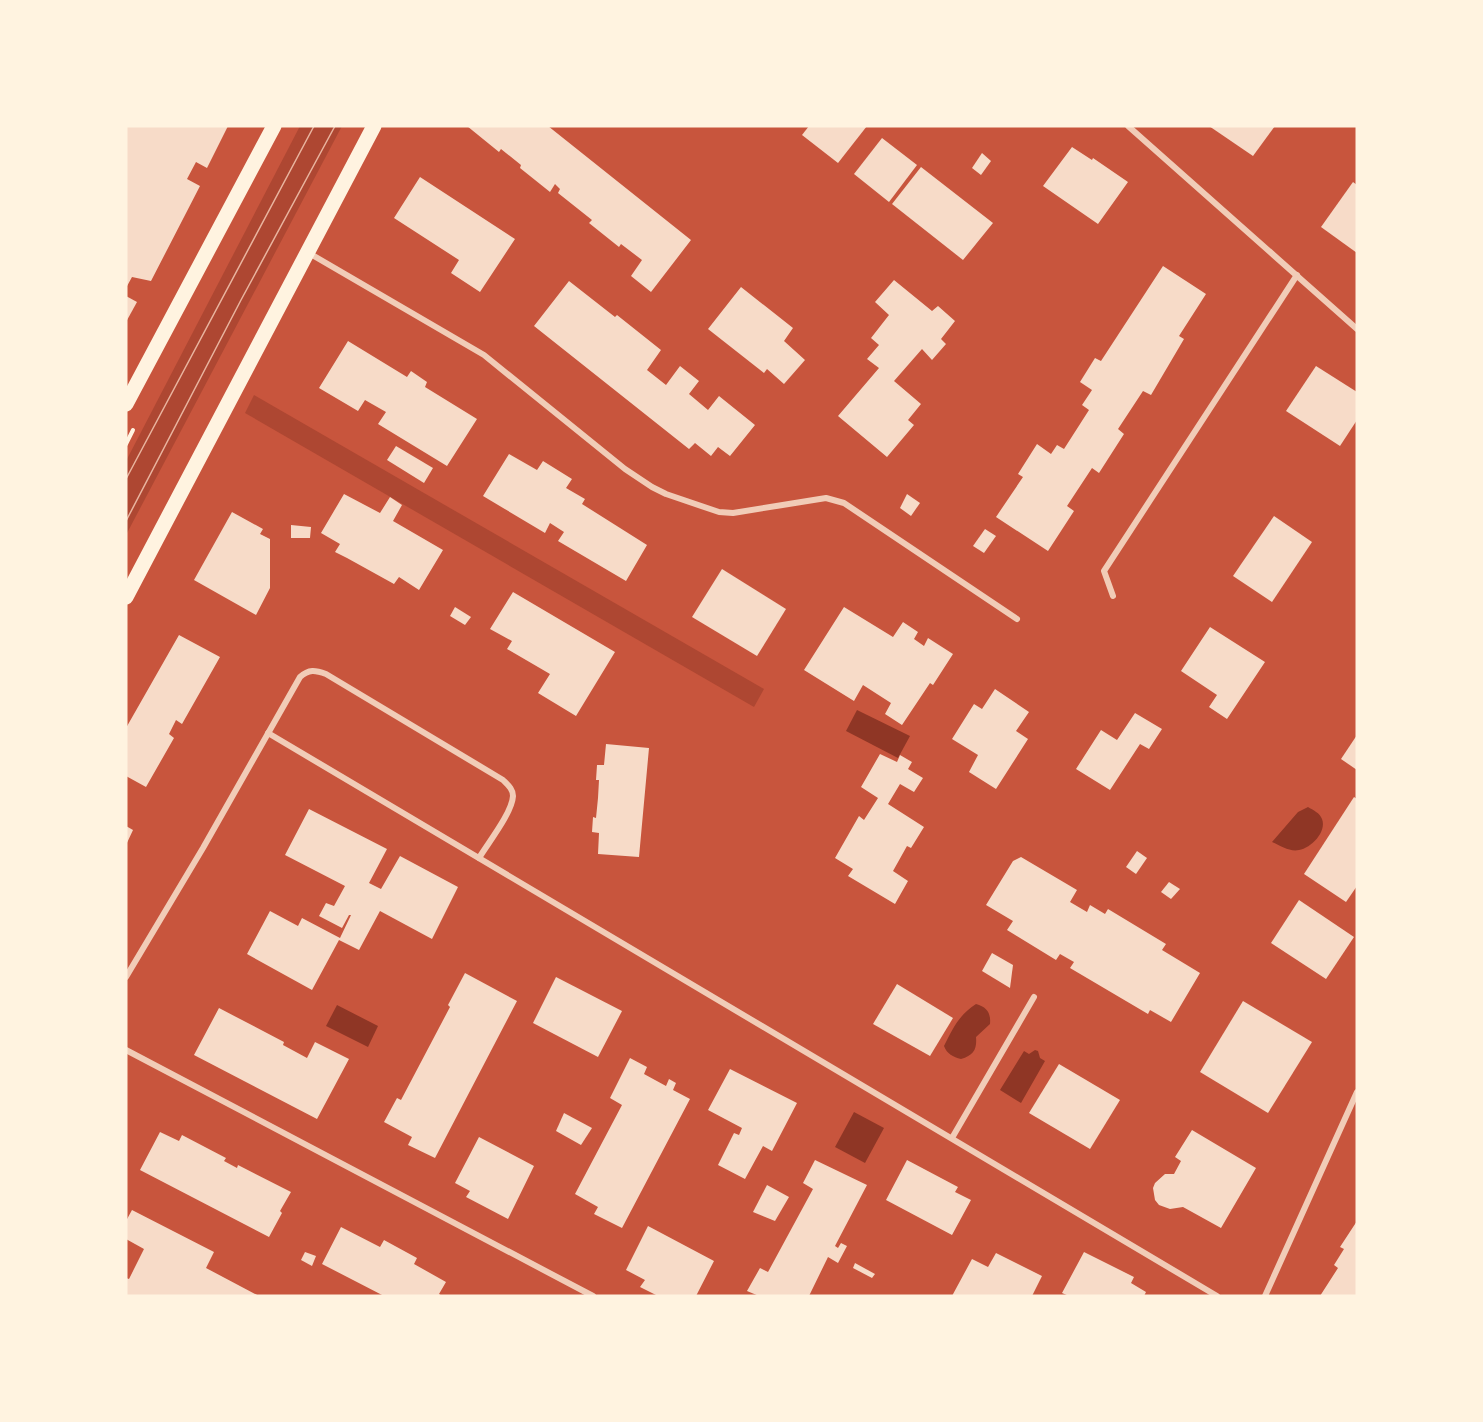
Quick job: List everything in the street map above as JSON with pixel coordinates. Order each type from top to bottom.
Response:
[{"type":"main road","points":[[126,404],[273,126]]},
{"type":"main road","points":[[126,597],[374,126]]},
{"type":"street","points":[[1128,126],[1357,329]]},
{"type":"street","points":[[307,251],[483,355],[625,469],[666,494],[719,512],[734,513],[826,498],[844,502],[1017,619]]},
{"type":"street","points":[[1113,596],[1104,571],[1298,275]]},
{"type":"street","points":[[126,976],[203,848],[300,677],[307,671],[315,670],[336,680],[503,780],[511,788],[513,796],[509,809],[479,858]]},
{"type":"street","points":[[268,733],[1217,1296]]},
{"type":"street","points":[[952,1138],[1034,997]]},
{"type":"street","points":[[126,1050],[593,1296]]},
{"type":"street","points":[[1266,1296],[1357,1092]]},
{"type":"shaded area","points":[[300,126],[342,126],[126,535],[126,461]]},
{"type":"shaded area","points":[[254,395],[764,689],[754,707],[245,413]]},
{"type":"shaded area","points":[[857,710],[910,736],[898,758],[846,731]]},
{"type":"shaded area","points":[[1308,807],[1320,815],[1323,824],[1320,834],[1313,843],[1304,849],[1292,850],[1272,842],[1298,812]]},
{"type":"shaded area","points":[[976,1004],[987,1011],[990,1024],[976,1037],[975,1048],[969,1056],[961,1059],[955,1057],[944,1046],[961,1017]]},
{"type":"shaded area","points":[[337,1005],[378,1026],[368,1047],[326,1026]]},
{"type":"shaded area","points":[[1035,1050],[1045,1061],[1021,1103],[1000,1090],[1024,1051],[1029,1054]]},
{"type":"shaded area","points":[[854,1112],[884,1128],[865,1163],[835,1147]]},
{"type":"building","points":[[126,126],[228,126],[207,168],[196,162],[187,179],[200,186],[151,281],[132,277],[126,288]]},
{"type":"building","points":[[467,126],[548,126],[691,240],[651,292],[631,276],[642,260],[621,244],[619,247],[589,223],[592,220],[558,193],[560,189],[555,184],[550,192],[501,149],[499,152]]},
{"type":"building","points":[[809,126],[867,126],[838,163],[802,135]]},
{"type":"building","points":[[1209,126],[1275,126],[1253,156]]},
{"type":"building","points":[[882,138],[917,165],[889,202],[854,174]]},
{"type":"building","points":[[1072,147],[1092,160],[1093,158],[1128,182],[1098,224],[1043,186]]},
{"type":"building","points":[[982,153],[991,161],[981,175],[972,168]]},
{"type":"building","points":[[921,167],[993,223],[963,260],[892,204]]},
{"type":"building","points":[[420,177],[515,239],[480,292],[451,273],[459,260],[394,218]]},
{"type":"building","points":[[1353,182],[1357,185],[1357,253],[1321,227]]},
{"type":"building","points":[[1163,266],[1206,294],[1179,336],[1184,339],[1151,395],[1143,391],[1118,429],[1124,434],[1099,473],[1092,468],[1067,506],[1074,511],[1048,551],[996,517],[1023,477],[1018,474],[1037,444],[1051,454],[1057,445],[1064,449],[1089,410],[1082,405],[1092,390],[1080,382],[1095,358],[1101,361]]},
{"type":"building","points":[[894,280],[932,311],[938,306],[955,321],[941,339],[946,344],[932,360],[922,349],[894,381],[921,404],[908,420],[914,425],[887,457],[838,416],[879,368],[867,359],[879,345],[871,338],[889,315],[875,302]]},
{"type":"building","points":[[569,281],[661,350],[647,370],[666,385],[680,366],[699,381],[689,394],[708,410],[719,396],[755,425],[730,456],[718,447],[711,456],[695,443],[689,449],[534,326]]},
{"type":"building","points":[[741,287],[793,328],[784,341],[805,360],[784,384],[767,369],[764,373],[708,329]]},
{"type":"building","points":[[126,296],[137,302],[126,322]]},
{"type":"building","points":[[348,341],[407,377],[411,371],[427,382],[425,387],[477,419],[447,466],[378,424],[386,412],[365,400],[358,411],[319,388]]},
{"type":"building","points":[[1316,366],[1357,392],[1357,420],[1340,446],[1286,411]]},
{"type":"building","points":[[396,446],[433,468],[424,483],[387,460]]},
{"type":"building","points":[[509,454],[537,470],[543,461],[572,479],[566,488],[585,499],[582,504],[647,545],[626,581],[558,541],[564,532],[550,523],[545,533],[483,496]]},
{"type":"building","points":[[344,494],[380,513],[390,497],[402,505],[393,521],[443,550],[419,590],[399,577],[394,584],[335,552],[340,544],[321,533]]},
{"type":"building","points":[[907,494],[920,503],[911,516],[900,508]]},
{"type":"building","points":[[232,512],[263,529],[260,534],[270,539],[270,588],[256,615],[194,580]]},
{"type":"building","points":[[1274,516],[1312,542],[1272,602],[1233,576]]},
{"type":"building","points":[[291,525],[311,527],[310,538],[291,538]]},
{"type":"building","points":[[985,529],[996,536],[984,553],[973,546]]},
{"type":"building","points":[[722,569],[786,609],[757,656],[692,617]]},
{"type":"building","points":[[513,592],[615,652],[576,716],[538,693],[550,674],[507,649],[512,641],[490,629]]},
{"type":"building","points":[[455,607],[471,617],[465,625],[450,616]]},
{"type":"building","points":[[844,607],[893,637],[903,622],[918,632],[914,639],[924,646],[928,638],[953,654],[933,685],[930,683],[902,725],[885,714],[891,703],[863,685],[854,701],[804,670]]},
{"type":"building","points":[[1210,627],[1265,662],[1227,719],[1209,707],[1217,695],[1181,671]]},
{"type":"building","points":[[179,635],[220,657],[182,724],[176,720],[169,734],[174,738],[146,787],[126,776],[126,728]]},
{"type":"building","points":[[995,689],[1029,712],[1016,731],[1028,739],[996,789],[969,772],[978,755],[952,739],[974,704],[982,709]]},
{"type":"building","points":[[1135,713],[1162,729],[1149,749],[1140,744],[1110,790],[1076,769],[1101,730],[1117,740]]},
{"type":"building","points":[[1357,735],[1357,770],[1341,759]]},
{"type":"building","points":[[606,744],[649,748],[639,857],[598,854],[599,833],[592,832],[593,817],[596,818],[598,798],[597,765],[604,765]]},
{"type":"building","points":[[880,754],[897,762],[900,755],[912,762],[908,769],[923,778],[914,792],[900,784],[888,804],[924,827],[911,848],[907,846],[893,871],[908,881],[895,904],[848,876],[853,869],[835,858],[859,816],[864,820],[878,798],[861,787]]},
{"type":"building","points":[[1354,797],[1357,799],[1357,886],[1346,902],[1304,874]]},
{"type":"building","points":[[309,809],[387,849],[369,883],[381,889],[400,856],[458,887],[432,939],[380,911],[359,950],[339,940],[312,990],[247,954],[270,911],[298,926],[302,918],[340,938],[351,915],[342,928],[319,916],[326,903],[334,906],[345,886],[285,855]]},
{"type":"building","points":[[126,826],[133,830],[126,845]]},
{"type":"building","points":[[1137,851],[1147,858],[1136,874],[1126,867]]},
{"type":"building","points":[[1021,857],[1077,890],[1070,902],[1087,912],[1090,905],[1105,914],[1108,909],[1166,944],[1162,950],[1200,973],[1171,1022],[1150,1010],[1148,1014],[1070,968],[1074,962],[1060,954],[1056,960],[1007,930],[1013,921],[986,905],[1013,861]]},
{"type":"building","points":[[1169,882],[1180,889],[1171,899],[1161,892]]},
{"type":"building","points":[[1299,900],[1354,937],[1326,979],[1271,943]]},
{"type":"building","points":[[992,953],[1013,965],[1010,988],[982,971]]},
{"type":"building","points":[[465,973],[517,1001],[435,1158],[408,1145],[412,1137],[384,1122],[397,1098],[401,1100],[450,1007],[448,1005]]},
{"type":"building","points":[[556,977],[622,1011],[598,1057],[533,1023]]},
{"type":"building","points":[[897,984],[953,1018],[930,1056],[873,1024]]},
{"type":"building","points":[[1243,1001],[1312,1042],[1268,1113],[1200,1072]]},
{"type":"building","points":[[219,1008],[284,1042],[283,1045],[307,1058],[315,1042],[349,1059],[317,1119],[194,1055]]},
{"type":"building","points":[[630,1058],[647,1067],[644,1074],[666,1086],[669,1079],[676,1083],[673,1090],[690,1099],[622,1228],[594,1214],[598,1207],[575,1194],[622,1105],[610,1098]]},
{"type":"building","points":[[1059,1064],[1120,1100],[1090,1149],[1029,1113]]},
{"type":"building","points":[[730,1069],[797,1103],[772,1151],[763,1146],[745,1179],[718,1165],[734,1133],[739,1135],[742,1128],[708,1110]]},
{"type":"building","points":[[564,1113],[592,1128],[581,1145],[556,1131]]},
{"type":"building","points":[[1192,1130],[1256,1168],[1221,1228],[1183,1207],[1170,1209],[1159,1205],[1155,1200],[1153,1188],[1155,1183],[1165,1174],[1174,1174],[1181,1161],[1175,1157]]},
{"type":"building","points":[[160,1132],[179,1141],[182,1135],[226,1158],[224,1161],[237,1168],[238,1165],[291,1192],[269,1237],[140,1170]]},
{"type":"building","points":[[479,1137],[534,1166],[508,1219],[466,1197],[470,1191],[455,1183]]},
{"type":"building","points":[[815,1160],[867,1185],[835,1246],[838,1248],[841,1243],[847,1246],[838,1263],[828,1257],[809,1296],[759,1296],[747,1291],[760,1268],[768,1272],[813,1189],[803,1183]]},
{"type":"building","points":[[907,1160],[958,1187],[955,1192],[971,1200],[952,1235],[886,1200]]},
{"type":"building","points":[[767,1185],[789,1197],[775,1221],[753,1212]]},
{"type":"building","points":[[132,1210],[214,1252],[206,1268],[259,1296],[126,1296],[126,1278],[129,1279],[144,1249],[126,1239],[126,1221]]},
{"type":"building","points":[[1357,1221],[1357,1296],[1320,1296],[1338,1268],[1334,1265],[1344,1249],[1340,1247]]},
{"type":"building","points":[[648,1226],[714,1261],[696,1296],[658,1296],[640,1287],[645,1280],[626,1270]]},
{"type":"building","points":[[341,1227],[380,1247],[384,1240],[417,1258],[414,1264],[446,1282],[439,1294],[442,1296],[384,1296],[322,1264]]},
{"type":"building","points":[[305,1252],[316,1256],[312,1266],[301,1260]]},
{"type":"building","points":[[1084,1252],[1134,1277],[1131,1283],[1146,1292],[1144,1296],[1069,1296],[1062,1293]]},
{"type":"building","points":[[996,1253],[1042,1276],[1032,1296],[952,1296],[972,1259],[988,1267]]},
{"type":"building","points":[[855,1263],[875,1274],[872,1278],[853,1268]]},
{"type":"tram line","points":[[126,479],[314,126]]},
{"type":"tram line","points":[[126,521],[335,126]]}]
